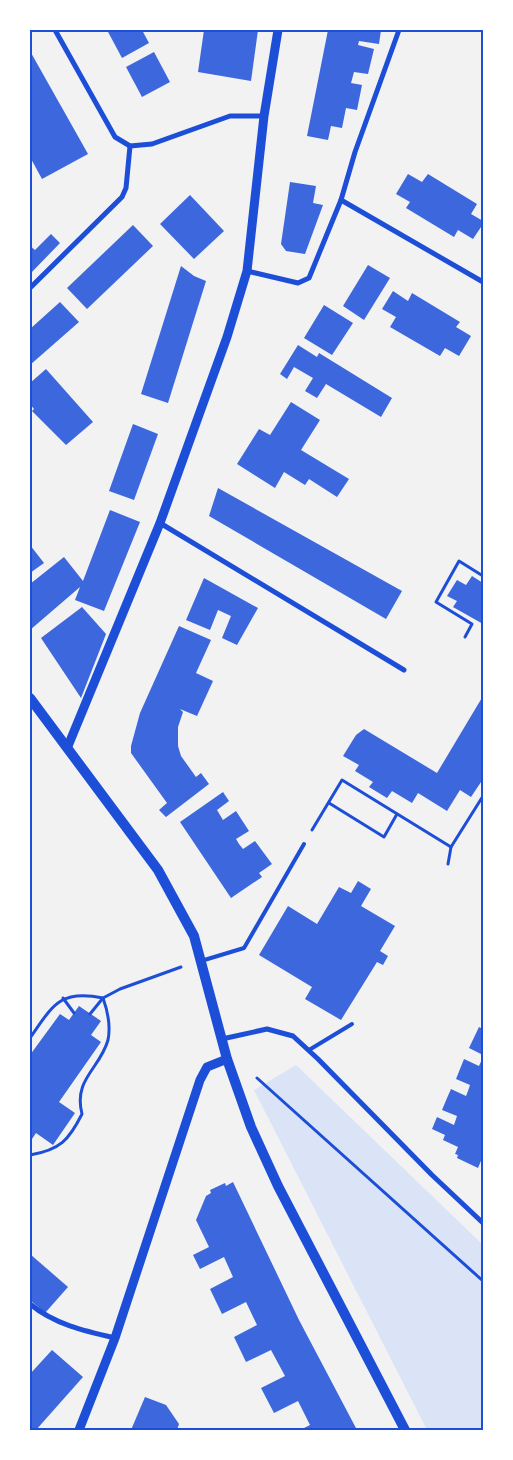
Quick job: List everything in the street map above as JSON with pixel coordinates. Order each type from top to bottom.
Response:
[{"type":"main road","points":[[30,698],[68,746],[158,870],[194,936],[226,1059],[251,1127],[278,1186],[405,1430]]},
{"type":"street","points":[[56,30],[115,137],[130,146],[152,144],[230,116],[264,116]]},
{"type":"street","points":[[68,746],[160,522],[227,337],[247,271],[264,116],[278,30]]},
{"type":"street","points":[[247,271],[298,283],[309,278],[340,200],[355,152],[399,30]]},
{"type":"street","points":[[30,288],[122,197],[126,188],[130,146]]},
{"type":"street","points":[[340,200],[483,282]]},
{"type":"street","points":[[160,522],[404,670]]},
{"type":"street","points":[[221,1039],[267,1029],[293,1036],[432,1175],[483,1223]]},
{"type":"street","points":[[79,1430],[115,1338],[200,1080],[207,1067],[226,1059]]},
{"type":"street","points":[[30,1304],[44,1316],[78,1329],[115,1338]]},
{"type":"lane","points":[[201,961],[244,948],[304,844]]},
{"type":"lane","points":[[309,1050],[352,1024]]},
{"type":"path","points":[[465,637],[472,624],[436,602],[458,562],[483,576]]},
{"type":"path","points":[[304,844],[342,780],[452,847]]},
{"type":"path","points":[[448,864],[452,847],[483,796]]},
{"type":"path","points":[[329,803],[384,837],[398,814]]},
{"type":"path","points":[[90,1014],[104,998],[120,989],[201,961]]},
{"type":"path","points":[[30,1038],[48,1012],[63,998],[84,994],[104,998]]},
{"type":"path","points":[[63,998],[74,1013]]},
{"type":"path","points":[[30,1155],[47,1152],[60,1146],[74,1131],[82,1114],[79,1102],[82,1085],[107,1040],[110,1026],[104,998]]},
{"type":"path","points":[[226,1059],[264,1083],[483,1281]]},
{"type":"shaded area","points":[[296,1065],[483,1245],[483,1430],[427,1430],[254,1090]]},
{"type":"building","points":[[107,30],[142,30],[149,43],[122,58]]},
{"type":"building","points":[[204,30],[258,30],[251,81],[198,72]]},
{"type":"building","points":[[328,30],[381,30],[379,44],[359,41],[358,45],[374,49],[368,74],[354,72],[351,83],[362,85],[357,110],[346,108],[342,128],[331,126],[328,140],[307,136]]},
{"type":"building","points":[[30,51],[88,154],[42,179],[30,157]]},
{"type":"building","points":[[154,52],[170,82],[142,97],[126,67]]},
{"type":"building","points":[[408,174],[422,182],[428,174],[477,204],[471,214],[483,221],[483,224],[473,239],[458,230],[454,237],[406,208],[410,202],[396,194]]},
{"type":"building","points":[[290,182],[316,186],[313,203],[323,205],[305,254],[286,251],[281,244]]},
{"type":"building","points":[[190,195],[224,231],[194,259],[160,224]]},
{"type":"building","points":[[133,225],[153,246],[87,309],[67,288]]},
{"type":"building","points":[[51,234],[60,243],[30,274],[30,246],[35,250]]},
{"type":"building","points":[[368,265],[390,278],[364,320],[343,306]]},
{"type":"building","points":[[181,266],[194,276],[206,281],[168,403],[141,394]]},
{"type":"building","points":[[393,291],[408,301],[412,293],[460,322],[456,327],[471,336],[459,356],[445,348],[440,356],[390,327],[396,317],[382,309]]},
{"type":"building","points":[[60,302],[79,322],[30,365],[30,329]]},
{"type":"building","points":[[324,305],[353,323],[332,355],[304,338]]},
{"type":"building","points":[[298,345],[317,357],[319,353],[392,398],[381,417],[326,384],[317,398],[305,391],[313,378],[294,367],[287,379],[280,374]]},
{"type":"building","points":[[46,369],[93,422],[66,445],[32,411],[34,409],[30,404],[30,383]]},
{"type":"building","points":[[291,402],[320,420],[301,450],[349,479],[337,497],[309,479],[305,485],[284,472],[275,488],[237,464],[259,429],[270,435]]},
{"type":"building","points":[[133,424],[158,434],[134,500],[109,491]]},
{"type":"building","points":[[218,488],[402,591],[386,619],[209,516]]},
{"type":"building","points":[[110,510],[140,522],[104,611],[75,600],[80,587],[30,630],[30,584],[64,557],[83,581]]},
{"type":"building","points":[[30,545],[44,563],[30,573]]},
{"type":"building","points":[[472,576],[483,583],[483,624],[453,607],[457,601],[447,596],[457,580],[466,585]]},
{"type":"building","points":[[204,578],[258,608],[237,645],[222,638],[231,616],[218,610],[210,630],[186,620]]},
{"type":"building","points":[[82,607],[106,634],[81,698],[41,638]]},
{"type":"building","points":[[179,626],[211,640],[196,673],[213,681],[197,716],[180,709],[183,712],[178,727],[178,746],[181,756],[196,777],[201,773],[209,784],[166,817],[159,810],[167,803],[131,753],[131,746],[140,713]]},
{"type":"building","points":[[483,696],[483,779],[471,797],[460,790],[447,811],[418,793],[412,803],[392,791],[387,798],[369,787],[373,782],[355,771],[359,765],[343,756],[356,735],[364,729],[437,773]]},
{"type":"building","points":[[223,792],[229,801],[217,810],[223,820],[236,811],[249,831],[236,839],[239,844],[243,849],[255,841],[272,864],[259,873],[262,877],[231,898],[180,822]]},
{"type":"building","points":[[358,881],[371,889],[361,906],[395,926],[380,951],[388,956],[383,965],[377,962],[341,1020],[305,999],[312,987],[259,955],[288,906],[317,924],[339,887],[351,893]]},
{"type":"building","points":[[79,1006],[101,1021],[91,1035],[101,1042],[59,1102],[75,1113],[53,1145],[36,1133],[30,1142],[30,1055],[60,1014],[69,1020]]},
{"type":"building","points":[[479,1027],[483,1029],[483,1055],[469,1048]]},
{"type":"building","points":[[483,1057],[483,1156],[478,1168],[457,1158],[458,1155],[455,1154],[458,1147],[443,1140],[445,1135],[432,1129],[437,1117],[454,1125],[457,1116],[442,1110],[447,1098],[451,1089],[466,1096],[470,1085],[456,1079],[464,1059],[479,1066]]},
{"type":"building","points":[[233,1182],[299,1320],[357,1430],[300,1430],[310,1425],[298,1401],[274,1413],[261,1388],[285,1376],[271,1350],[246,1362],[234,1337],[257,1325],[246,1302],[222,1314],[210,1289],[233,1277],[224,1257],[200,1269],[193,1255],[209,1247],[196,1220],[206,1196],[211,1193],[210,1190],[225,1183],[226,1186]]},
{"type":"building","points":[[30,1254],[68,1287],[45,1313],[30,1300]]},
{"type":"building","points":[[52,1350],[83,1377],[36,1430],[30,1430],[30,1374]]},
{"type":"building","points":[[145,1397],[166,1405],[179,1424],[177,1430],[131,1430]]}]
